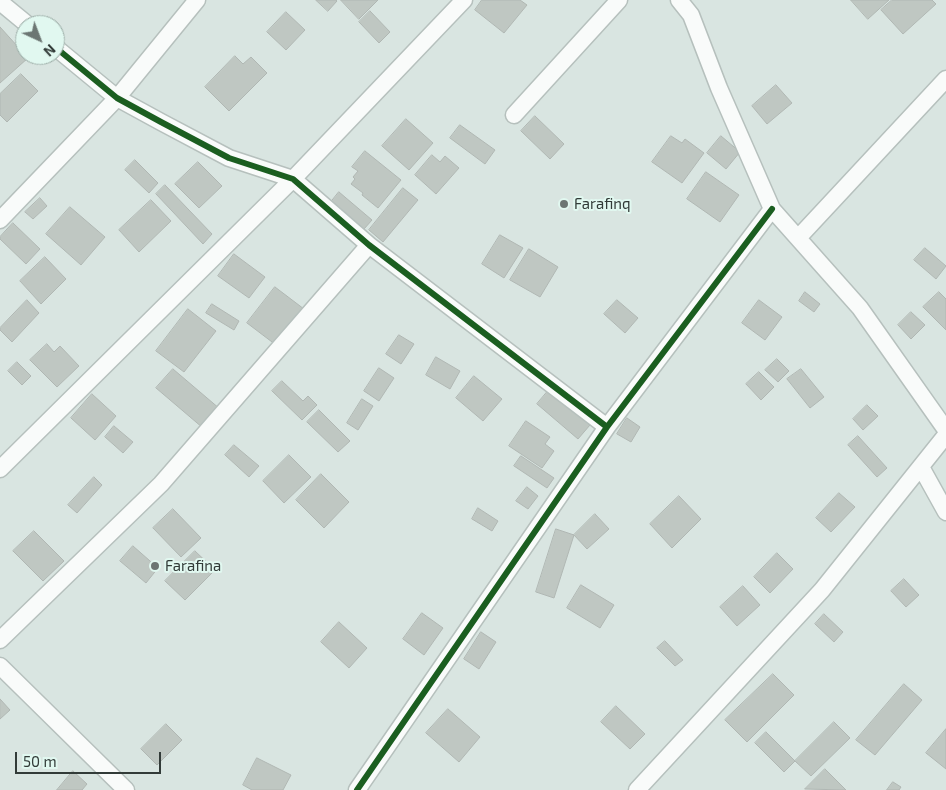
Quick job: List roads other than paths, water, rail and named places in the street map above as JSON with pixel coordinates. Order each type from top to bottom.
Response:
[{"type":"street","points":[[0,220],[118,98],[197,0]]},
{"type":"street","points":[[0,469],[293,179],[464,0]]},
{"type":"street","points":[[514,115],[619,0]]},
{"type":"street","points":[[679,0],[691,15],[719,88],[772,208],[860,308],[946,430]]},
{"type":"street","points":[[0,2],[16,15]]},
{"type":"street","points":[[65,55],[118,98],[229,158],[293,179],[369,245],[607,427]]},
{"type":"street","points":[[798,238],[946,79]]},
{"type":"street","points":[[357,790],[607,427],[772,208]]},
{"type":"street","points":[[0,640],[161,484],[369,245]]},
{"type":"street","points":[[637,790],[822,590],[946,435]]},
{"type":"street","points":[[921,467],[946,512]]},
{"type":"street","points":[[0,666],[126,790]]},
{"type":"place","name":"Farafinq","points":[[564,204]]},
{"type":"place","name":"Farafina","points":[[155,566]]}]
